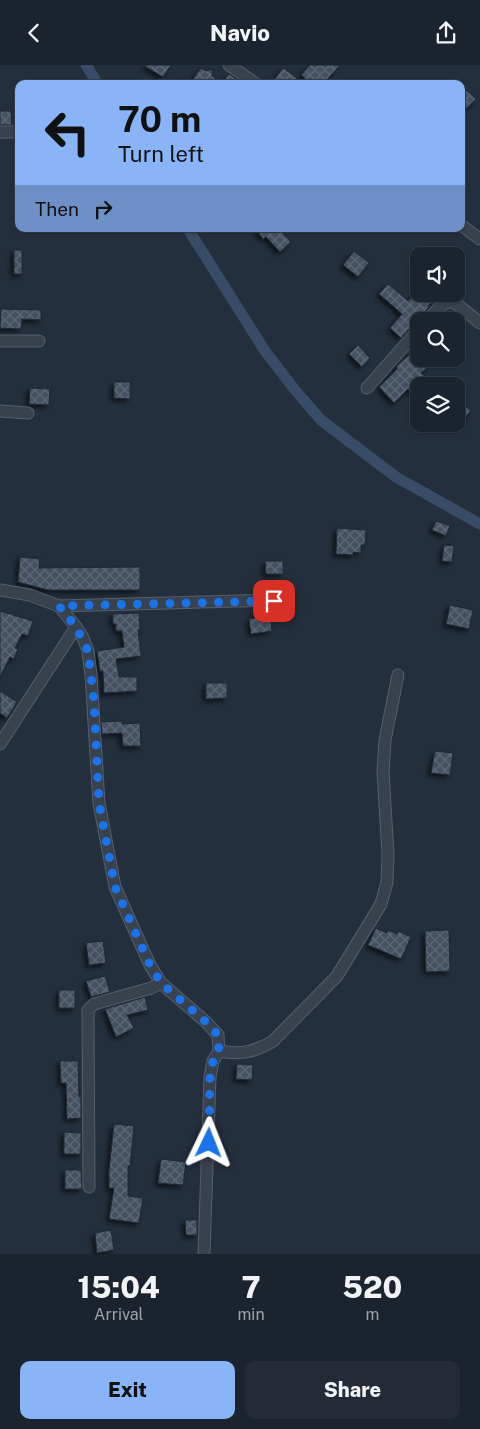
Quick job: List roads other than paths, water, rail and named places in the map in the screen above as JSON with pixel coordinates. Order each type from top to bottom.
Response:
[{"type":"street","points":[[228,65],[250,80]]},
{"type":"street","points":[[0,132],[15,133]]},
{"type":"street","points":[[465,228],[480,239]]},
{"type":"street","points":[[435,312],[442,305],[450,301],[458,305],[480,323]]},
{"type":"street","points":[[367,388],[410,339]]},
{"type":"street","points":[[0,341],[39,341]]},
{"type":"street","points":[[0,411],[28,413]]},
{"type":"street","points":[[0,590],[30,595],[59,606],[274,601]]},
{"type":"street","points":[[59,606],[76,627],[88,651],[94,701],[99,803],[115,887],[150,965],[161,983],[206,1022],[218,1035],[219,1051],[213,1061],[210,1077],[204,1254]]},
{"type":"street","points":[[0,744],[76,627]]},
{"type":"street","points":[[219,1051],[236,1054],[262,1048],[273,1041],[337,976],[381,904],[387,882],[388,855],[383,772],[385,740],[398,675]]},
{"type":"street","points":[[89,1187],[88,1010],[94,1005],[151,988],[161,983]]},
{"type":"waterway","points":[[86,65],[95,80]]},
{"type":"waterway","points":[[190,232],[265,351],[321,420],[396,477],[480,524]]}]
